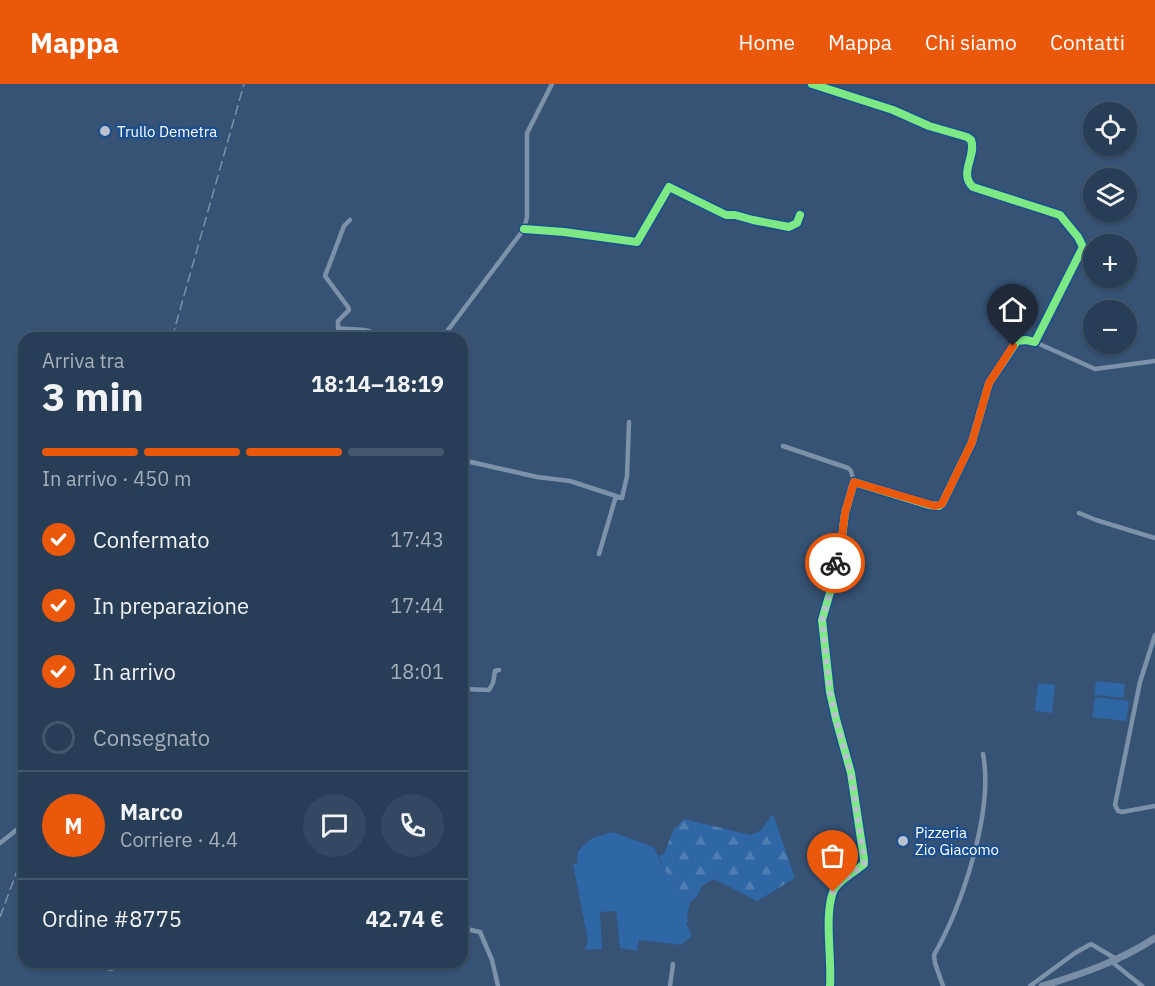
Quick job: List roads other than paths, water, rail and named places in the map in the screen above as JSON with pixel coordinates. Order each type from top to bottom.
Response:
[{"type":"main road","points":[[1042,986],[1066,983],[1115,961],[1155,938]]},
{"type":"street","points":[[447,332],[524,229],[527,217],[527,132],[552,84]]},
{"type":"street","points":[[812,84],[893,110],[929,126],[971,140],[973,150],[966,178],[973,187],[1055,212],[1065,219],[1083,247],[1035,342]]},
{"type":"street","points":[[524,229],[636,242],[669,187],[726,215],[787,227],[794,225],[800,215]]},
{"type":"street","points":[[350,220],[345,226],[325,276],[348,307],[338,321],[338,328],[376,332]]},
{"type":"street","points":[[854,482],[935,506],[942,504],[972,442],[989,383],[1017,341],[1035,342],[1095,369],[1155,361]]},
{"type":"street","points":[[468,461],[537,477],[570,481],[622,498],[627,476],[629,422]]},
{"type":"street","points":[[783,446],[848,468],[854,482],[834,565],[834,579],[822,620],[830,692],[851,774],[864,864],[838,885],[833,892],[829,919],[830,986]]},
{"type":"street","points":[[599,554],[616,496]]},
{"type":"street","points":[[1079,513],[1155,538]]},
{"type":"street","points":[[1155,635],[1140,682],[1115,805],[1118,811],[1122,812],[1155,806]]},
{"type":"street","points":[[468,689],[489,690],[495,671],[499,670]]},
{"type":"street","points":[[943,986],[934,955],[974,856],[984,788],[983,754]]},
{"type":"street","points":[[0,843],[18,829]]},
{"type":"street","points":[[468,929],[480,932],[492,960],[498,986]]},
{"type":"street","points":[[1030,986],[1091,944],[1115,961],[1142,986]]},
{"type":"street","points":[[670,986],[673,964]]},
{"type":"railway","points":[[174,332],[244,84]]},
{"type":"railway","points":[[0,917],[18,868]]},
{"type":"place","name":"Trullo Demetra","points":[[105,131]]},
{"type":"place","name":"Pizzeria Zio Giacomo","points":[[903,841]]}]
